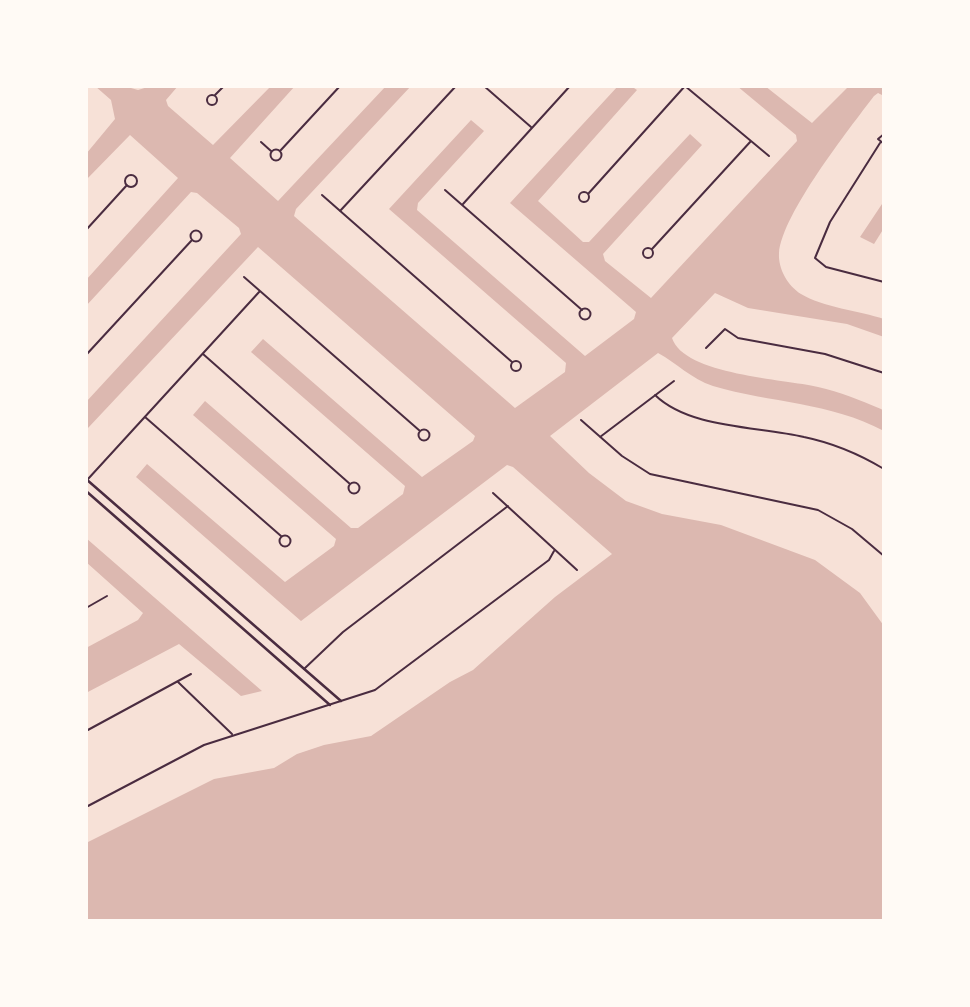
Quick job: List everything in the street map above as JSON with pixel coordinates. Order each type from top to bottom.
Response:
[{"type":"street","points":[[215,96],[224,86]]},
{"type":"street","points":[[272,152],[280,151],[340,86]]},
{"type":"street","points":[[340,211],[456,86]]},
{"type":"street","points":[[484,86],[532,128]]},
{"type":"street","points":[[462,205],[570,86]]},
{"type":"street","points":[[588,194],[685,86],[769,156]]},
{"type":"street","points":[[880,143],[878,137],[884,134]]},
{"type":"street","points":[[652,250],[751,141]]},
{"type":"street","points":[[261,142],[272,152],[272,158],[276,161],[281,156],[280,151]]},
{"type":"street","points":[[880,143],[884,144]]},
{"type":"street","points":[[880,143],[826,228],[815,258],[827,267],[884,282]]},
{"type":"street","points":[[86,230],[127,185]]},
{"type":"street","points":[[445,191],[582,310]]},
{"type":"street","points":[[322,195],[512,362]]},
{"type":"street","points":[[86,355],[192,240]]},
{"type":"street","points":[[244,277],[420,431]]},
{"type":"street","points":[[260,291],[86,480],[341,701]]},
{"type":"street","points":[[706,348],[725,330],[738,338],[825,354],[884,373]]},
{"type":"street","points":[[202,354],[350,484]]},
{"type":"street","points":[[600,437],[674,381]]},
{"type":"street","points":[[655,395],[666,405],[687,416],[816,439],[848,450],[884,469]]},
{"type":"street","points":[[144,416],[281,536]]},
{"type":"street","points":[[581,420],[631,462],[657,477],[818,510],[852,529],[884,556]]},
{"type":"street","points":[[86,491],[330,705]]},
{"type":"street","points":[[493,493],[577,570]]},
{"type":"street","points":[[303,669],[343,632],[508,506]]},
{"type":"street","points":[[86,807],[182,755],[234,735],[370,693],[549,560],[554,551]]},
{"type":"street","points":[[181,574],[187,567]]},
{"type":"street","points":[[86,608],[107,596]]},
{"type":"street","points":[[86,731],[191,674]]},
{"type":"street","points":[[177,682],[234,735]]},
{"type":"shaded area","points":[[95,86],[124,86],[138,90],[151,86],[178,86],[166,100],[168,106],[213,145],[271,86],[295,86],[230,158],[278,201],[386,86],[411,86],[296,209],[294,216],[515,408],[565,372],[566,363],[389,209],[471,120],[484,131],[418,203],[417,210],[585,356],[634,319],[636,312],[510,203],[618,86],[631,86],[637,90],[538,201],[583,242],[589,242],[690,134],[702,145],[603,254],[605,261],[651,298],[797,141],[796,135],[737,86],[765,86],[812,123],[849,86],[884,86],[884,96],[878,93],[874,96],[804,195],[783,236],[779,259],[782,271],[796,291],[819,302],[884,319],[884,337],[847,324],[748,308],[715,293],[672,338],[680,350],[715,368],[826,389],[881,409],[884,411],[884,431],[864,421],[821,408],[713,386],[658,353],[550,436],[589,473],[626,501],[662,514],[721,525],[815,560],[860,593],[884,626],[884,921],[86,921],[86,843],[214,779],[274,768],[297,754],[324,745],[371,736],[450,682],[473,670],[555,597],[612,554],[513,467],[507,465],[301,621],[136,477],[147,464],[285,582],[334,546],[336,539],[193,415],[205,401],[351,528],[358,528],[403,494],[405,486],[251,352],[263,339],[422,477],[473,441],[475,436],[258,247],[88,428],[86,427],[86,402],[241,234],[239,228],[197,193],[191,192],[86,306],[86,280],[178,178],[130,135],[86,180],[86,154],[115,119],[111,100]]},
{"type":"shaded area","points":[[884,201],[884,228],[874,244],[860,237]]},
{"type":"shaded area","points":[[86,538],[262,691],[241,696],[179,644],[86,693],[86,648],[138,620],[143,613],[86,562]]}]
